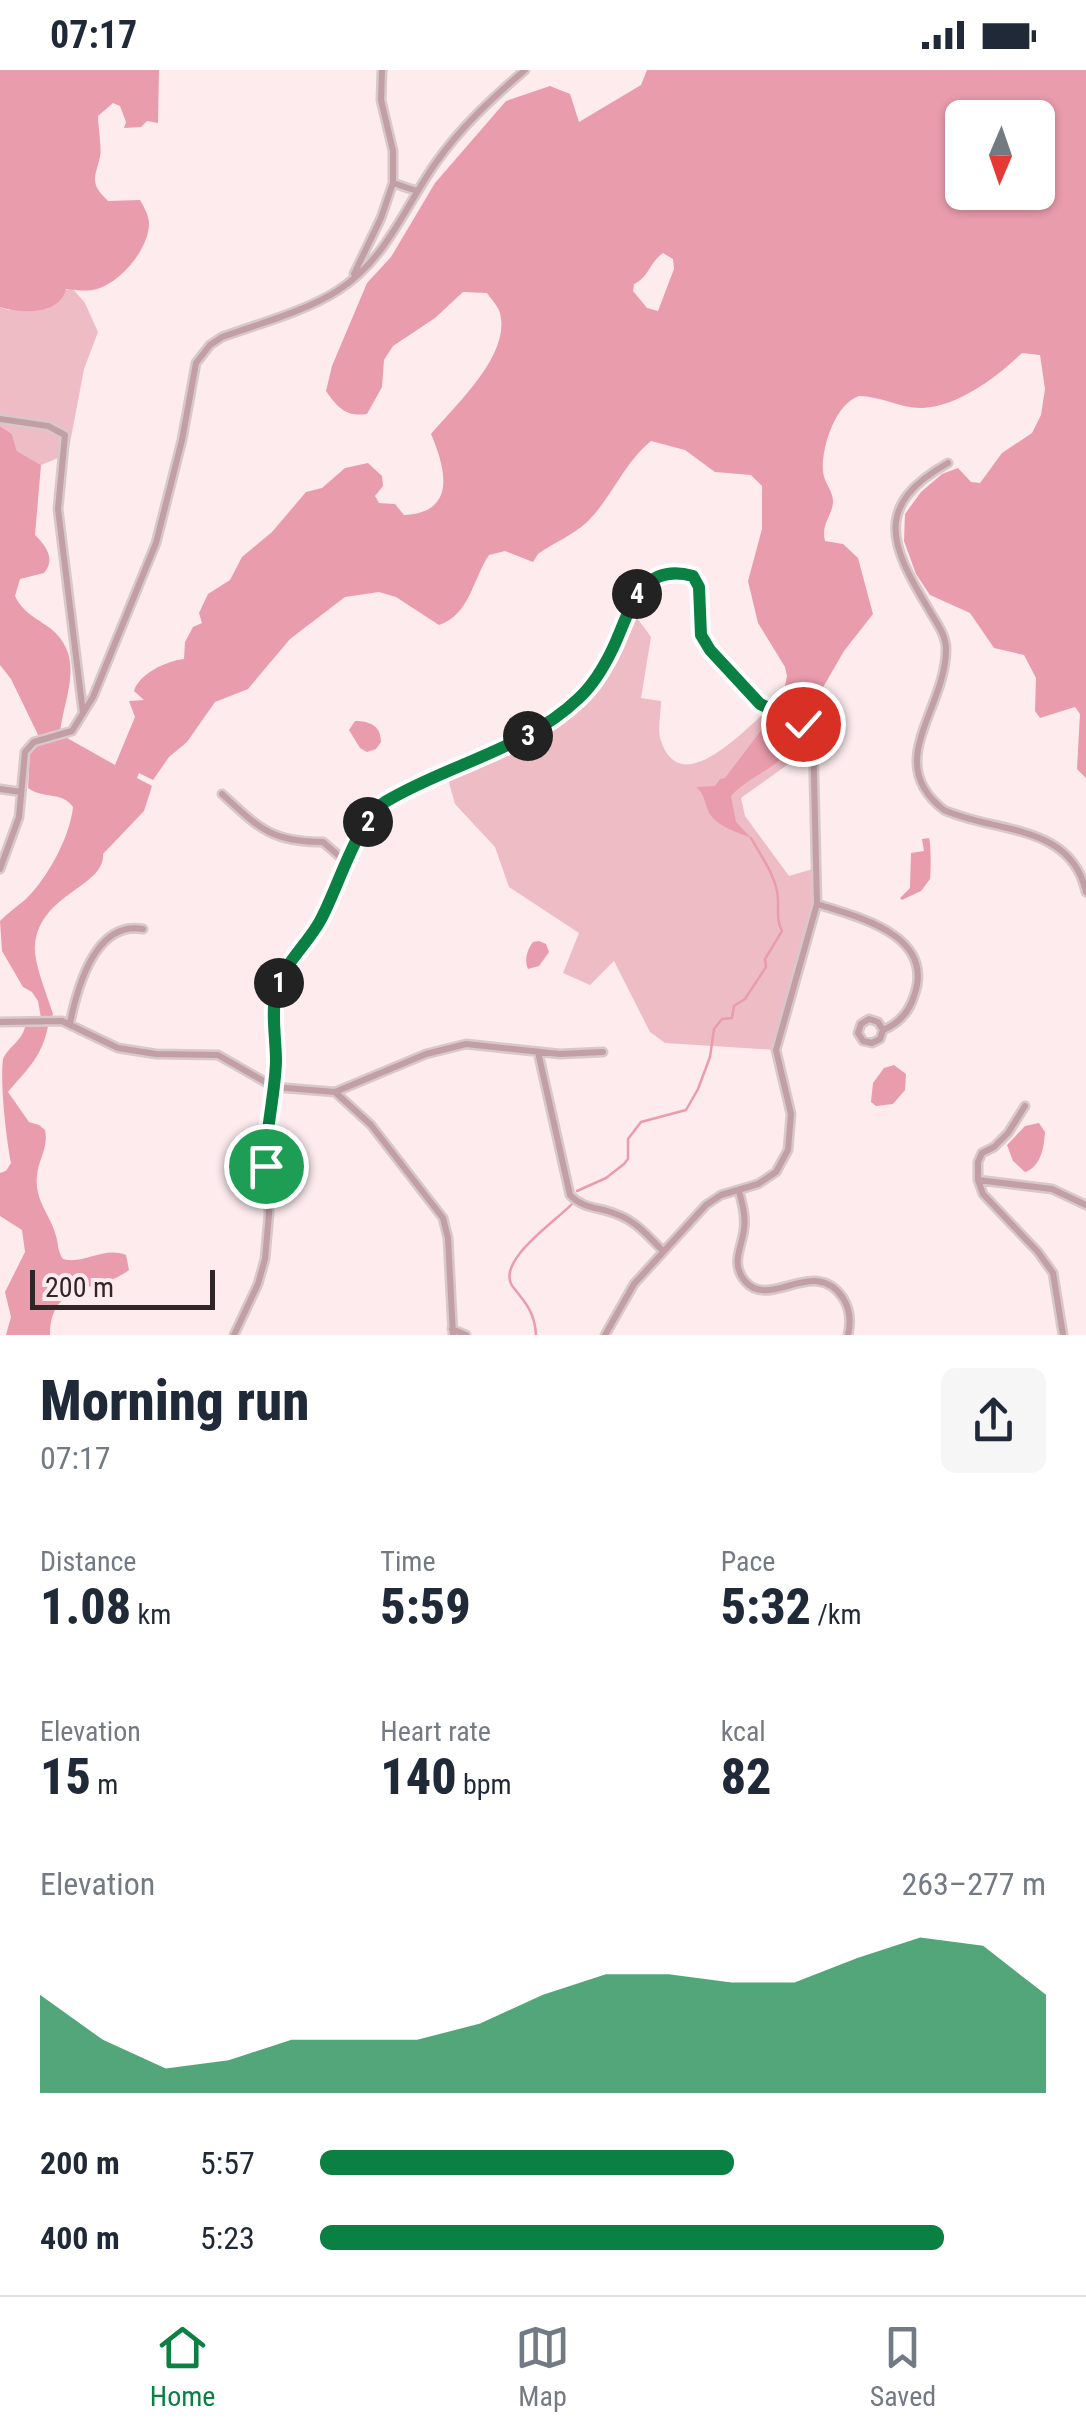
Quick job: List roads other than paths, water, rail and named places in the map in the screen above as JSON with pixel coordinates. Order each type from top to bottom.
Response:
[{"type":"street","points":[[352,280],[393,184],[393,150],[380,100],[382,70]]},
{"type":"street","points":[[0,869],[17,826],[23,757],[34,742],[68,733],[83,716],[156,543],[200,358],[222,337],[325,298],[352,280],[390,242],[418,191],[472,117],[525,70]]},
{"type":"street","points":[[393,184],[418,191]]},
{"type":"street","points":[[0,420],[48,426],[63,432],[58,509],[83,716]]},
{"type":"street","points":[[948,463],[906,497],[894,520],[902,563],[946,644],[942,684],[918,750],[917,781],[931,800],[957,816],[1048,840],[1077,868],[1086,892]]},
{"type":"street","points":[[234,1335],[265,1260],[269,1214],[265,1138],[274,1087],[276,994],[282,976],[320,922],[374,810],[530,735],[569,707],[600,672],[628,607],[654,579],[672,574],[693,576],[699,587],[701,635],[710,650],[760,704],[809,728],[814,739],[817,904],[776,1050],[791,1114],[788,1150],[776,1172],[706,1204],[634,1284],[606,1335]]},
{"type":"street","points":[[0,788],[21,792]]},
{"type":"street","points":[[222,794],[272,835],[291,842],[322,842],[346,862]]},
{"type":"street","points":[[817,904],[892,931],[914,958],[917,986],[913,1001],[900,1021],[883,1030]]},
{"type":"street","points":[[66,1022],[90,961],[114,936],[124,930],[143,929]]},
{"type":"street","points":[[3,1024],[66,1022],[118,1048],[218,1056],[274,1087],[336,1092],[426,1054],[466,1044],[538,1052],[603,1052]]},
{"type":"street","points":[[538,1052],[570,1195],[578,1204],[615,1213],[636,1224],[662,1250]]},
{"type":"street","points":[[336,1092],[371,1125],[442,1218],[448,1238],[453,1332],[466,1335]]},
{"type":"street","points":[[1025,1106],[1008,1134],[982,1153],[978,1180],[983,1194],[1053,1273],[1063,1335]]},
{"type":"street","points":[[978,1180],[1052,1189],[1086,1205]]},
{"type":"street","points":[[738,1191],[744,1230],[736,1264],[747,1284],[759,1290],[812,1280],[826,1283],[844,1300],[850,1326],[848,1335]]},
{"type":"waterway","points":[[577,1191],[606,1178],[624,1164],[628,1159],[628,1139],[641,1122],[686,1110],[710,1057],[714,1029],[722,1019],[732,1018],[734,1006],[745,999],[766,967],[765,959],[782,931],[778,896],[751,838]]},
{"type":"waterway","points":[[536,1335],[532,1314],[509,1277],[512,1266],[529,1242],[572,1204]]}]
